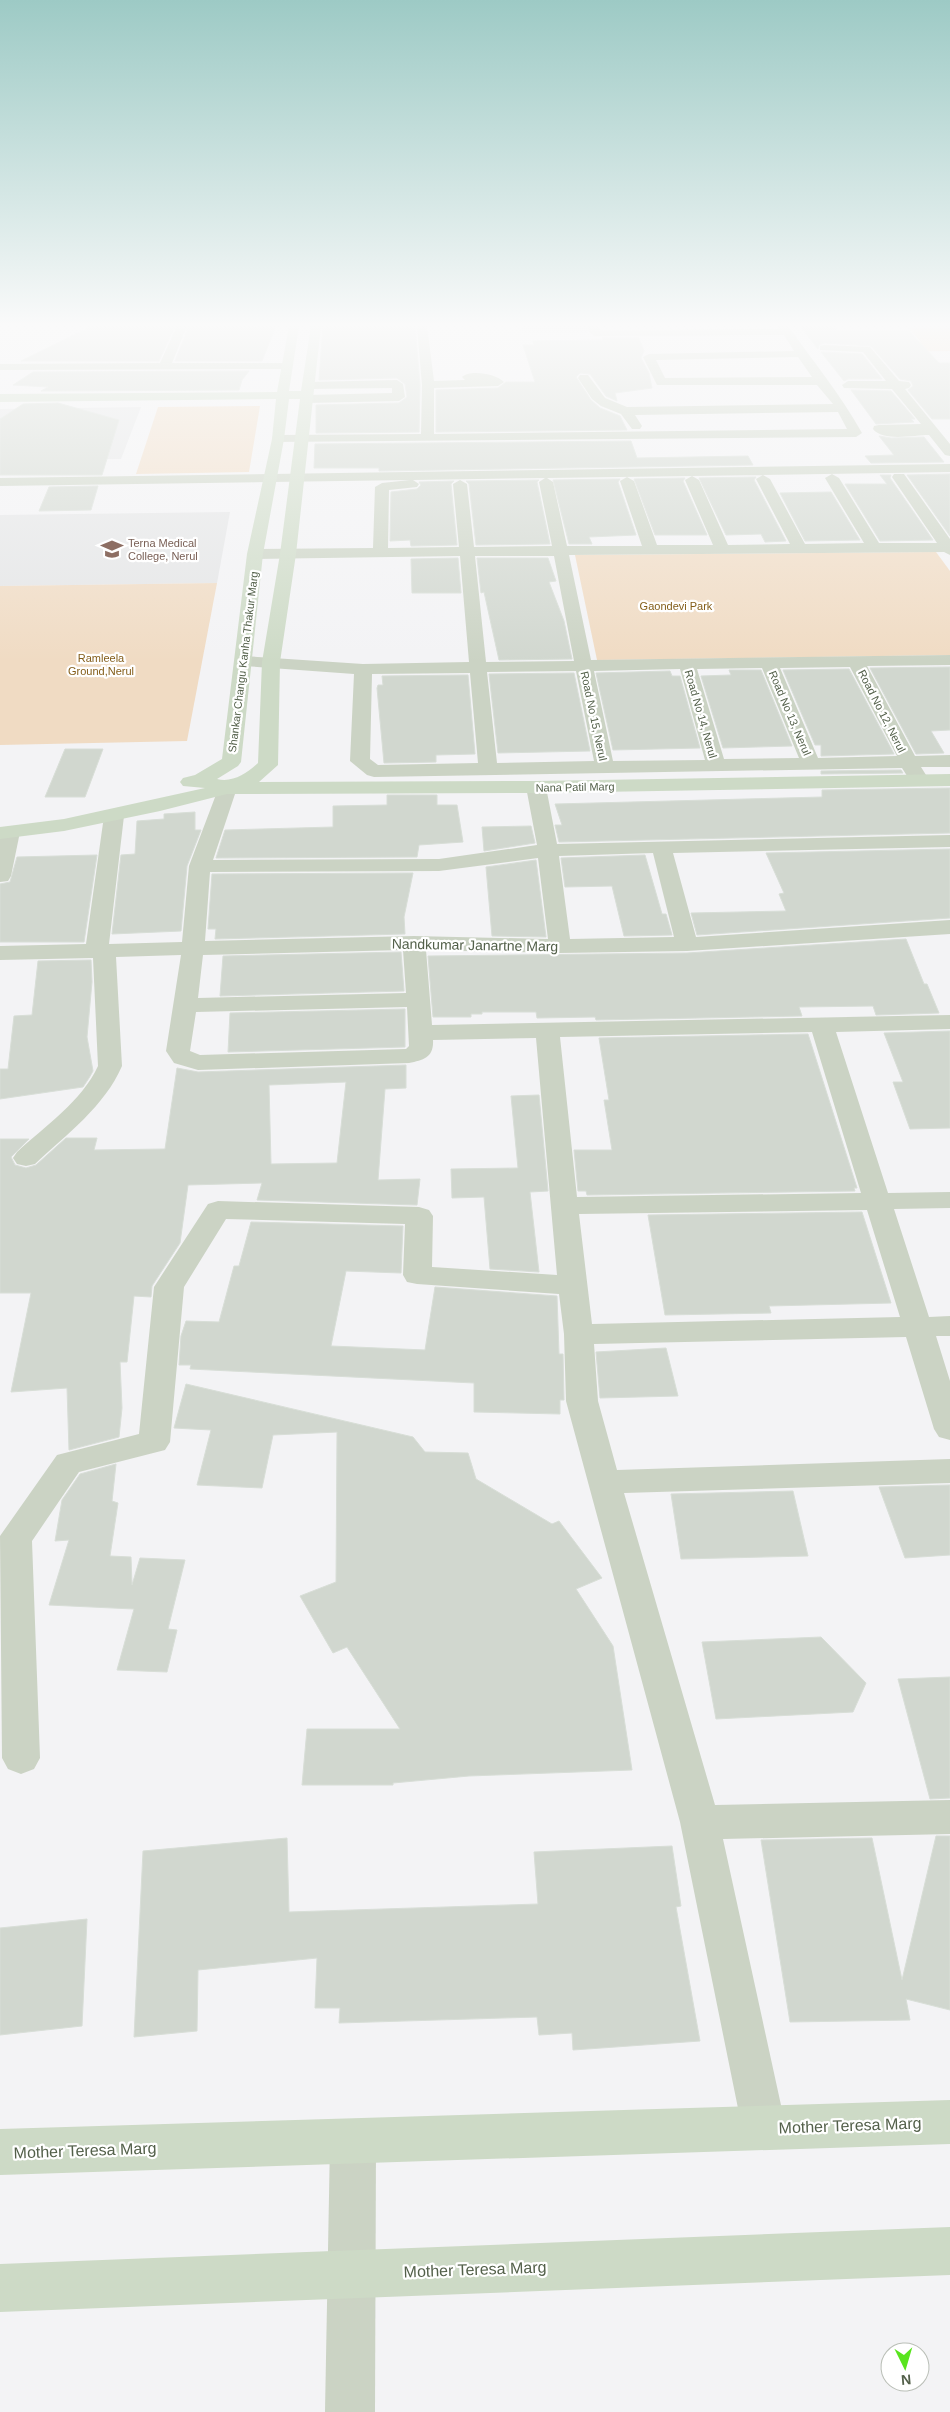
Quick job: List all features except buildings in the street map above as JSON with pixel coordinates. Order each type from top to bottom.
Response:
[{"type":"street","points":[[278,439],[357,439]]},
{"type":"street","name":"Shankar Changu Kanha Thakur Marg","points":[[3,828],[201,780],[231,762],[255,554],[278,439]]},
{"type":"street","points":[[0,876],[3,828],[114,816],[228,788],[254,777],[268,765],[271,662],[288,554],[302,439]]},
{"type":"street","points":[[927,445],[948,447]]},
{"type":"street","points":[[0,482],[950,468]]},
{"type":"street","points":[[380,553],[382,488],[386,486],[950,476]]},
{"type":"street","points":[[899,477],[949,548]]},
{"type":"street","points":[[832,478],[874,548]]},
{"type":"street","points":[[763,479],[800,548]]},
{"type":"street","points":[[692,480],[722,549]]},
{"type":"street","points":[[627,481],[651,550]]},
{"type":"street","name":"Road No 15, Nerul","points":[[546,482],[605,767]]},
{"type":"street","points":[[460,484],[465,552],[479,667],[488,769]]},
{"type":"street","points":[[255,554],[949,548]]},
{"type":"street","points":[[244,661],[362,669],[856,661],[947,664]]},
{"type":"street","name":"Road No 12, Nerul","points":[[856,661],[920,781]]},
{"type":"street","name":"Road No 13, Nerul","points":[[769,662],[811,763]]},
{"type":"street","name":"Road No 14, Nerul","points":[[687,664],[716,765]]},
{"type":"street","points":[[362,669],[360,761],[374,771],[950,760]]},
{"type":"street","name":"Nana Patil Marg","points":[[201,780],[228,788],[536,787],[950,780]]},
{"type":"street","points":[[536,787],[548,850],[560,946]]},
{"type":"street","points":[[228,788],[200,866],[193,948],[178,1052],[183,1058],[198,1063],[409,1056],[420,1052],[414,943]]},
{"type":"street","points":[[26,1158],[86,1100],[108,1075],[110,1066],[100,950],[114,816]]},
{"type":"street","points":[[200,866],[439,865],[548,850],[950,841]]},
{"type":"street","points":[[661,846],[687,944]]},
{"type":"street","name":"Nandkumar Janartne Marg","points":[[0,953],[414,943],[560,946],[687,944],[950,928]]},
{"type":"street","points":[[185,1005],[418,1000]]},
{"type":"street","points":[[420,1033],[821,1023],[950,1022]]},
{"type":"street","points":[[821,1023],[950,1429]]},
{"type":"street","points":[[547,1030],[572,1285],[579,1334],[582,1401],[700,1822],[764,2128]]},
{"type":"street","points":[[564,1206],[950,1200]]},
{"type":"street","points":[[20,1758],[15,1539],[68,1463],[154,1442],[169,1287],[218,1210],[419,1216],[416,1275],[572,1285]]},
{"type":"street","points":[[579,1334],[950,1326]]},
{"type":"street","points":[[605,1482],[950,1471]]},
{"type":"street","points":[[700,1822],[950,1817]]},
{"type":"street","name":"Mother Teresa Marg","points":[[0,2152],[950,2122]]},
{"type":"street","points":[[350,2412],[353,2142]]},
{"type":"street","name":"Mother Teresa Marg","points":[[0,2288],[950,2251]]},
{"type":"shaded area","points":[[0,439],[129,439],[121,459],[0,460]]},
{"type":"shaded area","name":"Terna Medical College, Nerul","points":[[230,512],[217,583],[0,586],[0,515]]},
{"type":"green space","points":[[148,439],[255,439],[249,472],[136,474]]},
{"type":"green space","name":"Gaondevi Park","points":[[936,552],[950,571],[950,655],[597,660],[575,555]]},
{"type":"green space","name":"Ramleela Ground,Nerul","points":[[217,583],[187,741],[0,745],[0,586]]},
{"type":"place","name":"Terna Medical College, Nerul","points":[[112,549]]}]
